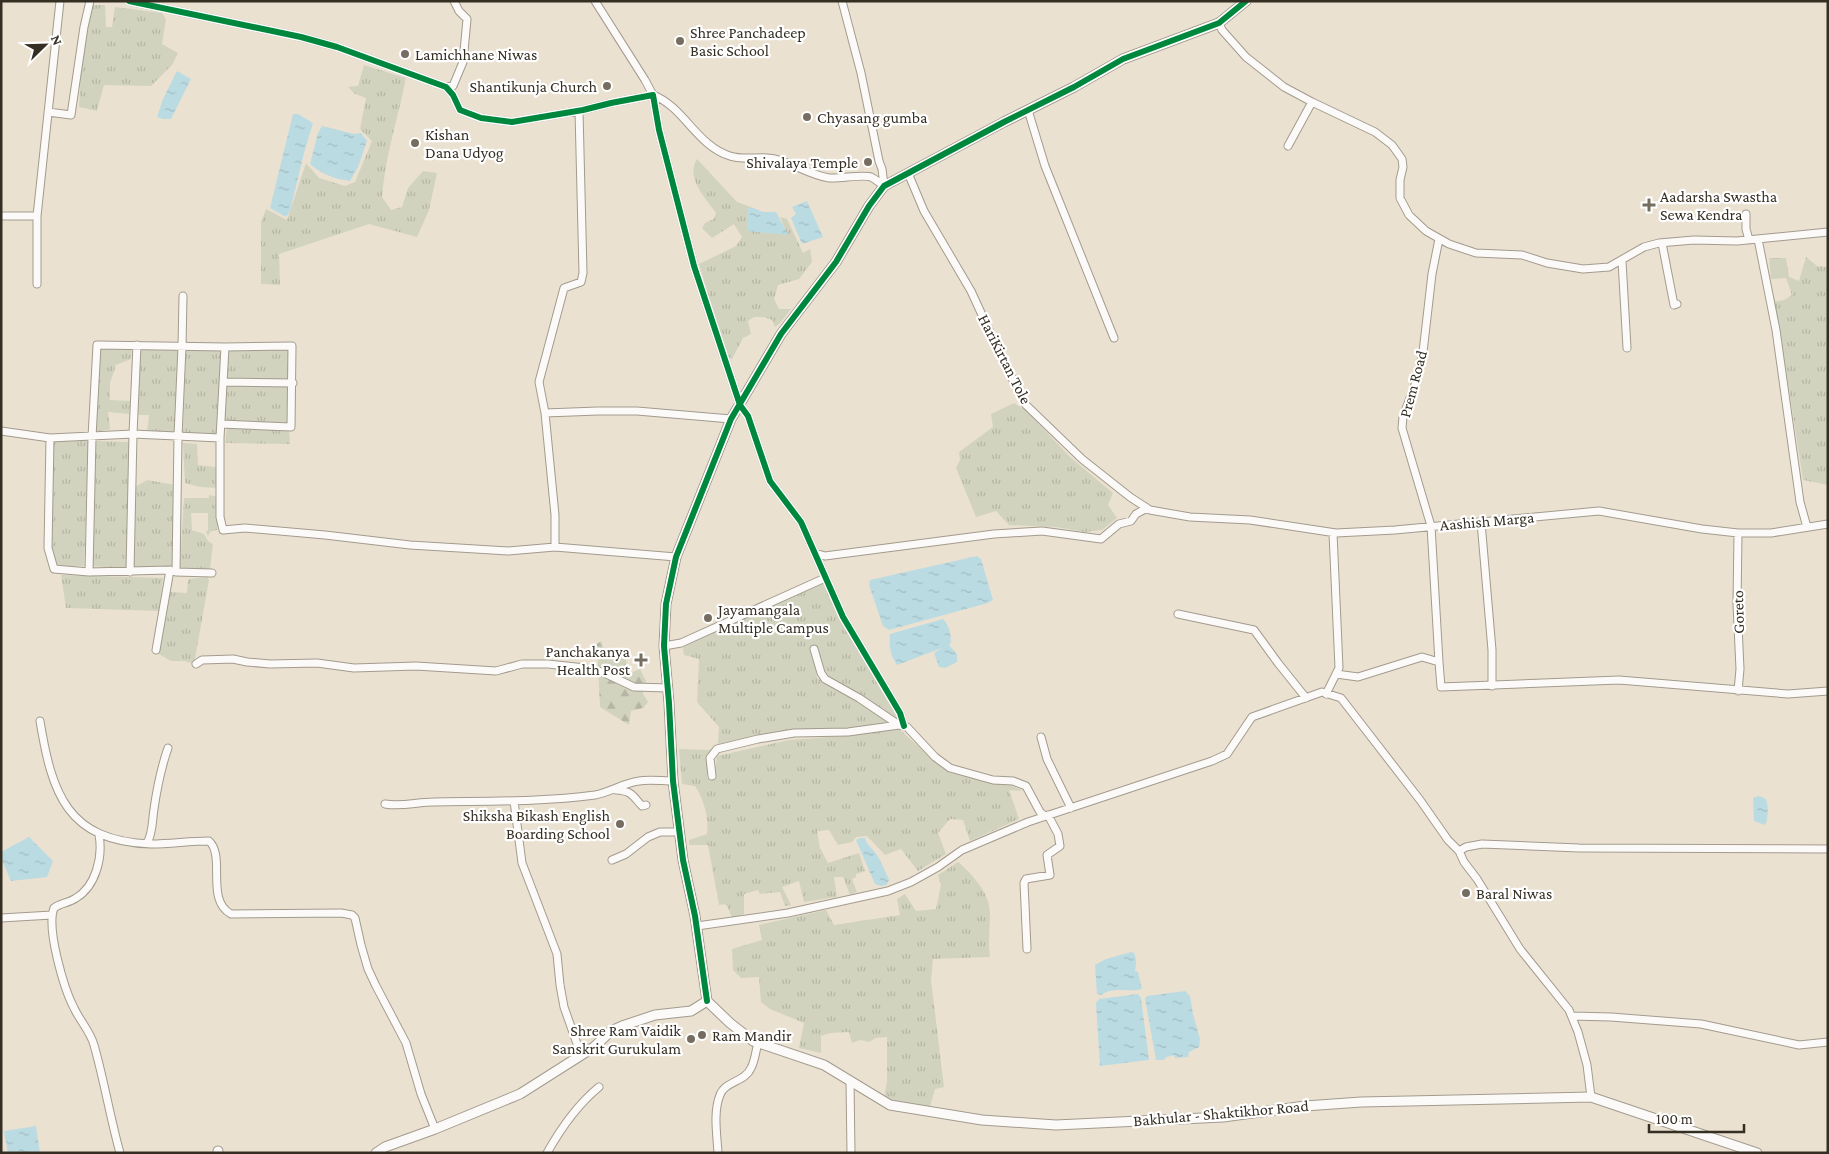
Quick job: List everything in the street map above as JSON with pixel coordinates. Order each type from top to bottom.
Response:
[{"type":"street","points":[[37,284],[37,216],[60,1]]},
{"type":"street","points":[[48,112],[71,115],[84,27],[90,1]]},
{"type":"street","points":[[129,1],[301,37],[338,47],[446,87],[453,86],[463,62],[467,18],[459,11],[454,1]]},
{"type":"street","points":[[595,1],[653,95],[659,130],[694,266],[740,405],[748,416],[770,481],[801,522],[843,617],[900,713],[901,726]]},
{"type":"street","points":[[842,1],[861,73],[884,186]]},
{"type":"street","points":[[376,1153],[386,1147],[520,1094],[594,1047],[611,1031],[633,1021],[665,1013],[683,1013],[707,1001],[673,781],[664,646],[666,604],[676,557],[731,419],[781,334],[836,262],[869,206],[884,186],[1074,87],[1123,59],[1219,23],[1246,1]]},
{"type":"street","points":[[1219,23],[1222,30],[1246,57],[1284,87],[1375,132],[1392,145],[1402,159],[1400,198],[1409,215],[1426,231],[1439,239],[1476,253],[1522,255],[1547,263],[1583,269],[1609,267],[1644,247],[1662,243],[1694,240],[1749,240],[1828,232]]},
{"type":"street","points":[[446,87],[453,95],[460,110],[481,118],[512,122],[578,111],[611,102],[653,95],[661,98],[701,138],[719,152],[732,157],[770,158],[808,173],[830,178],[871,177],[884,186]]},
{"type":"street","points":[[1288,146],[1312,102]]},
{"type":"street","points":[[1028,110],[1045,166],[1114,338]]},
{"type":"street","points":[[555,547],[554,497],[545,413],[539,382],[564,288],[581,282],[583,273],[578,111]]},
{"type":"street","name":"HariKirtan Tole","points":[[908,173],[924,211],[971,291],[1004,365],[1026,405],[1082,459],[1147,508]]},
{"type":"street","points":[[1746,214],[1746,229],[1749,240]]},
{"type":"street","points":[[1,216],[37,216]]},
{"type":"street","name":"Prem Road","points":[[1439,239],[1432,274],[1423,352],[1402,428],[1432,526],[1440,687],[1492,686]]},
{"type":"street","points":[[1758,239],[1776,330],[1800,502],[1807,527]]},
{"type":"street","points":[[1662,243],[1674,305],[1676,304]]},
{"type":"street","points":[[1622,261],[1628,348]]},
{"type":"street","points":[[156,650],[173,571],[183,296]]},
{"type":"street","points":[[89,572],[92,437],[98,345],[182,347],[292,346],[291,427],[221,424]]},
{"type":"street","points":[[130,572],[137,345]]},
{"type":"street","points":[[225,347],[220,438],[220,517],[223,530],[245,528],[410,545],[498,550],[555,547],[676,557]]},
{"type":"street","points":[[224,382],[293,383]]},
{"type":"street","points":[[545,413],[598,410],[637,411],[731,419]]},
{"type":"street","points":[[1,431],[50,438],[133,434],[220,438]]},
{"type":"street","points":[[50,438],[48,548],[54,570],[212,573]]},
{"type":"street","points":[[814,553],[825,556],[994,534],[1042,530],[1101,539],[1119,524],[1131,520],[1136,514],[1147,508]]},
{"type":"street","name":"Aashish Marga","points":[[1147,508],[1190,517],[1250,520],[1333,533],[1395,530],[1599,511],[1702,529],[1738,533],[1771,534],[1828,524]]},
{"type":"street","points":[[1481,522],[1492,650],[1492,686],[1618,680],[1788,694],[1828,691]]},
{"type":"street","points":[[1326,694],[1339,668],[1333,533]]},
{"type":"street","name":"Goreto","points":[[1738,533],[1740,669],[1738,691]]},
{"type":"street","points":[[664,646],[681,644],[825,578]]},
{"type":"street","points":[[1178,614],[1254,630],[1278,664],[1306,698]]},
{"type":"street","points":[[814,649],[820,673],[825,678],[901,726]]},
{"type":"street","points":[[1336,674],[1358,677],[1422,658],[1439,662]]},
{"type":"street","points":[[196,664],[202,660],[233,659],[247,662],[291,665],[317,663],[354,668],[416,666],[496,670],[522,664],[548,664],[602,672],[634,687],[668,688]]},
{"type":"street","points":[[696,926],[788,913],[888,891],[911,882],[931,871],[962,850],[1046,816],[1212,761],[1227,754],[1252,717],[1322,692],[1341,698],[1420,800],[1448,840],[1459,850],[1464,862],[1477,879],[1520,949],[1569,1010],[1578,1032],[1591,1097]]},
{"type":"street","points":[[40,721],[49,766],[62,800],[72,815],[87,828],[114,839],[147,843],[209,841],[215,849],[219,900],[224,910],[231,914],[341,914],[352,915],[355,918],[368,969],[406,1043],[421,1094],[435,1129]]},
{"type":"street","points":[[712,776],[710,758],[717,749],[794,733],[848,732],[901,726],[907,727],[935,757],[950,768],[993,780],[1013,781],[1026,786],[1040,812],[1046,816],[1058,834],[1060,846],[1047,855],[1050,876],[1026,879],[1024,883],[1027,948]]},
{"type":"street","points":[[1041,737],[1047,759],[1071,808]]},
{"type":"street","points":[[147,843],[152,836],[151,824],[156,796],[168,748]]},
{"type":"street","points":[[385,804],[399,806],[429,802],[514,801],[595,795],[640,780],[673,781]]},
{"type":"street","points":[[614,790],[630,792],[642,806],[646,805]]},
{"type":"street","points":[[514,801],[522,863],[557,954],[564,1007],[580,1055]]},
{"type":"street","points":[[612,860],[626,854],[648,837],[660,832],[680,832]]},
{"type":"street","points":[[99,834],[97,870],[91,884],[77,898],[54,908],[52,915],[53,936],[74,1009],[86,1027],[94,1045],[120,1153]]},
{"type":"street","points":[[1459,850],[1482,844],[1579,848],[1828,849]]},
{"type":"street","points":[[1,918],[52,915]]},
{"type":"street","name":"Bakhular - Shaktikhor Road","points":[[707,1001],[730,1023],[753,1041],[824,1065],[890,1105],[982,1120],[1056,1125],[1223,1116],[1305,1106],[1361,1102],[1591,1097],[1757,1153]]},
{"type":"street","points":[[1572,1016],[1701,1024],[1799,1045],[1828,1042]]},
{"type":"street","points":[[718,1153],[717,1110],[720,1094],[728,1085],[740,1080],[751,1069],[758,1042]]},
{"type":"street","points":[[850,1080],[851,1153]]},
{"type":"street","points":[[547,1153],[565,1123],[599,1086]]},
{"type":"green space","points":[[92,5],[105,5],[106,27],[112,27],[115,7],[162,13],[166,19],[162,44],[178,53],[172,65],[151,86],[104,85],[97,111],[79,107],[81,72]]},
{"type":"green space","points":[[364,65],[406,78],[389,152],[382,197],[391,210],[402,207],[408,188],[423,171],[437,173],[429,210],[417,237],[369,224],[279,254],[280,285],[261,284],[261,222],[266,209],[287,220],[306,163],[319,178],[345,186],[355,182],[372,141],[360,129],[366,98],[355,94],[348,87],[358,86]]},
{"type":"green space","points":[[697,159],[737,202],[751,207],[747,209],[747,231],[787,234],[780,217],[787,219],[803,253],[810,249],[812,262],[799,279],[778,285],[774,299],[779,309],[791,309],[775,327],[772,320],[764,317],[754,317],[748,321],[751,334],[743,338],[732,359],[727,357],[699,264],[736,246],[742,237],[734,224],[712,238],[702,228],[705,223],[714,219],[716,213],[698,188],[695,180],[694,166]]},
{"type":"green space","points":[[1806,257],[1817,266],[1828,267],[1828,485],[1803,480],[1786,370],[1772,302],[1784,300],[1792,295],[1786,278],[1771,279],[1769,258],[1786,258],[1789,277],[1799,281]]},
{"type":"green space","points":[[100,347],[132,348],[131,359],[116,365],[110,383],[110,400],[130,401],[129,414],[108,412],[110,429],[96,432]]},
{"type":"green space","points":[[140,348],[178,349],[176,434],[147,433],[149,415],[138,415]]},
{"type":"green space","points":[[185,348],[222,349],[219,436],[183,434]]},
{"type":"green space","points":[[227,350],[290,350],[291,381],[228,379]]},
{"type":"green space","points":[[226,383],[291,385],[290,425],[222,422]]},
{"type":"green space","points":[[1014,403],[1026,410],[1070,457],[1113,493],[1108,505],[1117,518],[1102,530],[1085,532],[1056,527],[1009,525],[996,511],[976,517],[956,468],[960,460],[959,452],[993,427],[991,414]]},
{"type":"green space","points":[[227,427],[289,429],[290,444],[225,443]]},
{"type":"green space","points":[[53,440],[89,440],[84,566],[57,566],[52,549]]},
{"type":"green space","points":[[96,441],[129,442],[128,569],[92,566]]},
{"type":"green space","points":[[183,443],[197,444],[198,465],[216,467],[218,488],[200,487],[185,483]]},
{"type":"green space","points":[[147,480],[175,485],[173,569],[167,566],[134,569],[135,487]]},
{"type":"green space","points":[[209,495],[219,497],[217,530],[211,531],[208,536],[206,532],[208,530],[208,513],[191,513],[192,530],[204,534],[208,541],[213,544],[210,569],[180,569],[184,498],[209,498]]},
{"type":"green space","points":[[61,575],[163,578],[159,611],[66,608]]},
{"type":"green space","points":[[207,577],[209,580],[194,664],[185,661],[171,661],[159,654],[170,592],[187,593],[188,579]]},
{"type":"green space","points":[[824,582],[898,713],[900,723],[825,675],[816,647],[811,646],[817,678],[894,724],[849,730],[794,731],[718,746],[707,757],[707,778],[714,779],[717,756],[789,740],[843,736],[898,728],[947,772],[987,782],[1010,785],[1023,791],[1009,790],[1019,819],[970,841],[963,820],[950,819],[938,833],[946,854],[918,871],[901,849],[885,855],[867,836],[856,837],[852,842],[838,845],[829,830],[817,831],[820,848],[828,863],[859,853],[865,871],[856,874],[856,877],[852,879],[857,892],[850,895],[843,877],[834,877],[837,897],[804,902],[799,881],[782,887],[791,905],[785,906],[780,892],[760,894],[758,890],[744,894],[744,914],[733,919],[726,904],[719,905],[708,845],[689,845],[689,840],[707,834],[707,822],[701,797],[695,786],[682,784],[679,749],[709,750],[718,744],[719,727],[697,702],[699,659],[684,655],[683,647]]},
{"type":"green space","points":[[601,641],[605,652],[619,652],[621,656],[626,658],[627,671],[631,673],[640,669],[646,681],[643,694],[648,702],[643,708],[631,711],[629,725],[600,707],[597,644]]},
{"type":"green space","points":[[958,862],[980,885],[987,899],[990,914],[990,957],[933,959],[931,980],[944,1087],[935,1089],[930,1106],[904,1105],[884,1097],[887,1082],[887,1037],[876,1038],[869,1042],[860,1040],[852,1043],[849,1032],[830,1033],[821,1036],[821,1053],[799,1048],[804,1023],[770,1009],[761,1002],[759,977],[741,978],[733,970],[732,949],[762,940],[759,925],[826,910],[834,925],[900,915],[897,899],[905,894],[916,911],[936,909],[941,885],[938,875]]},
{"type":"water","points":[[177,71],[191,79],[171,119],[157,117],[163,99]]},
{"type":"water","points":[[293,114],[298,114],[313,123],[290,211],[286,217],[270,208]]},
{"type":"water","points":[[322,126],[354,134],[361,133],[367,141],[358,167],[350,181],[328,176],[310,164],[318,133]]},
{"type":"water","points":[[807,201],[823,237],[802,244],[791,218],[796,214],[792,207]]},
{"type":"water","points":[[751,207],[763,212],[776,212],[788,235],[747,231],[747,209]]},
{"type":"water","points":[[977,556],[981,559],[993,600],[889,630],[883,626],[869,585],[870,580]]},
{"type":"water","points":[[943,619],[951,636],[949,645],[957,654],[957,662],[945,668],[939,667],[934,653],[942,648],[897,665],[891,650],[890,634]]},
{"type":"water","points":[[1758,796],[1764,798],[1767,802],[1768,813],[1765,825],[1754,821],[1753,798]]},
{"type":"water","points":[[29,837],[53,861],[47,877],[11,881],[1,858],[1,852]]},
{"type":"water","points":[[865,838],[878,857],[889,880],[886,885],[875,884],[856,840]]},
{"type":"water","points":[[1131,952],[1135,955],[1135,971],[1138,972],[1142,989],[1115,990],[1102,995],[1097,994],[1095,965],[1106,959]]},
{"type":"water","points":[[1185,991],[1190,996],[1200,1039],[1199,1047],[1189,1052],[1188,1057],[1175,1058],[1174,1055],[1166,1057],[1164,1060],[1156,1060],[1145,998],[1147,996]]},
{"type":"water","points":[[1138,994],[1141,998],[1149,1060],[1100,1066],[1096,1003],[1099,999]]},
{"type":"water","points":[[36,1126],[40,1153],[8,1153],[4,1131]]},
{"type":"cycle path","points":[[129,1],[301,37],[337,47],[446,87],[453,95],[460,110],[481,118],[512,122],[583,110],[653,95],[659,130],[694,266],[740,405],[748,416],[770,481],[801,522],[843,617],[900,713],[904,726]]},
{"type":"cycle path","points":[[707,1001],[695,916],[683,860],[673,781],[664,646],[666,604],[676,557],[731,419],[781,334],[836,262],[869,206],[884,186],[1074,87],[1123,59],[1219,23],[1246,1]]},
{"type":"place","name":"Shree Panchadeep Basic School","points":[[680,41]]},
{"type":"place","name":"Lamichhane Niwas","points":[[405,54]]},
{"type":"place","name":"Shantikunja Church","points":[[607,86]]},
{"type":"place","name":"Chyasang gumba","points":[[807,117]]},
{"type":"place","name":"Kishan Dana Udyog","points":[[415,143]]},
{"type":"place","name":"Shivalaya Temple","points":[[868,162]]},
{"type":"place","name":"Aadarsha Swastha Sewa Kendra","points":[[1649,205]]},
{"type":"place","name":"Jayamangala Multiple Campus","points":[[708,618]]},
{"type":"place","name":"Panchakanya Health Post","points":[[641,660]]},
{"type":"place","name":"Shiksha Bikash English Boarding School","points":[[620,824]]},
{"type":"place","name":"Baral Niwas","points":[[1466,893]]},
{"type":"place","name":"Ram Mandir","points":[[702,1035]]},
{"type":"place","name":"Shree Ram Vaidik Sanskrit Gurukulam","points":[[691,1039]]}]
